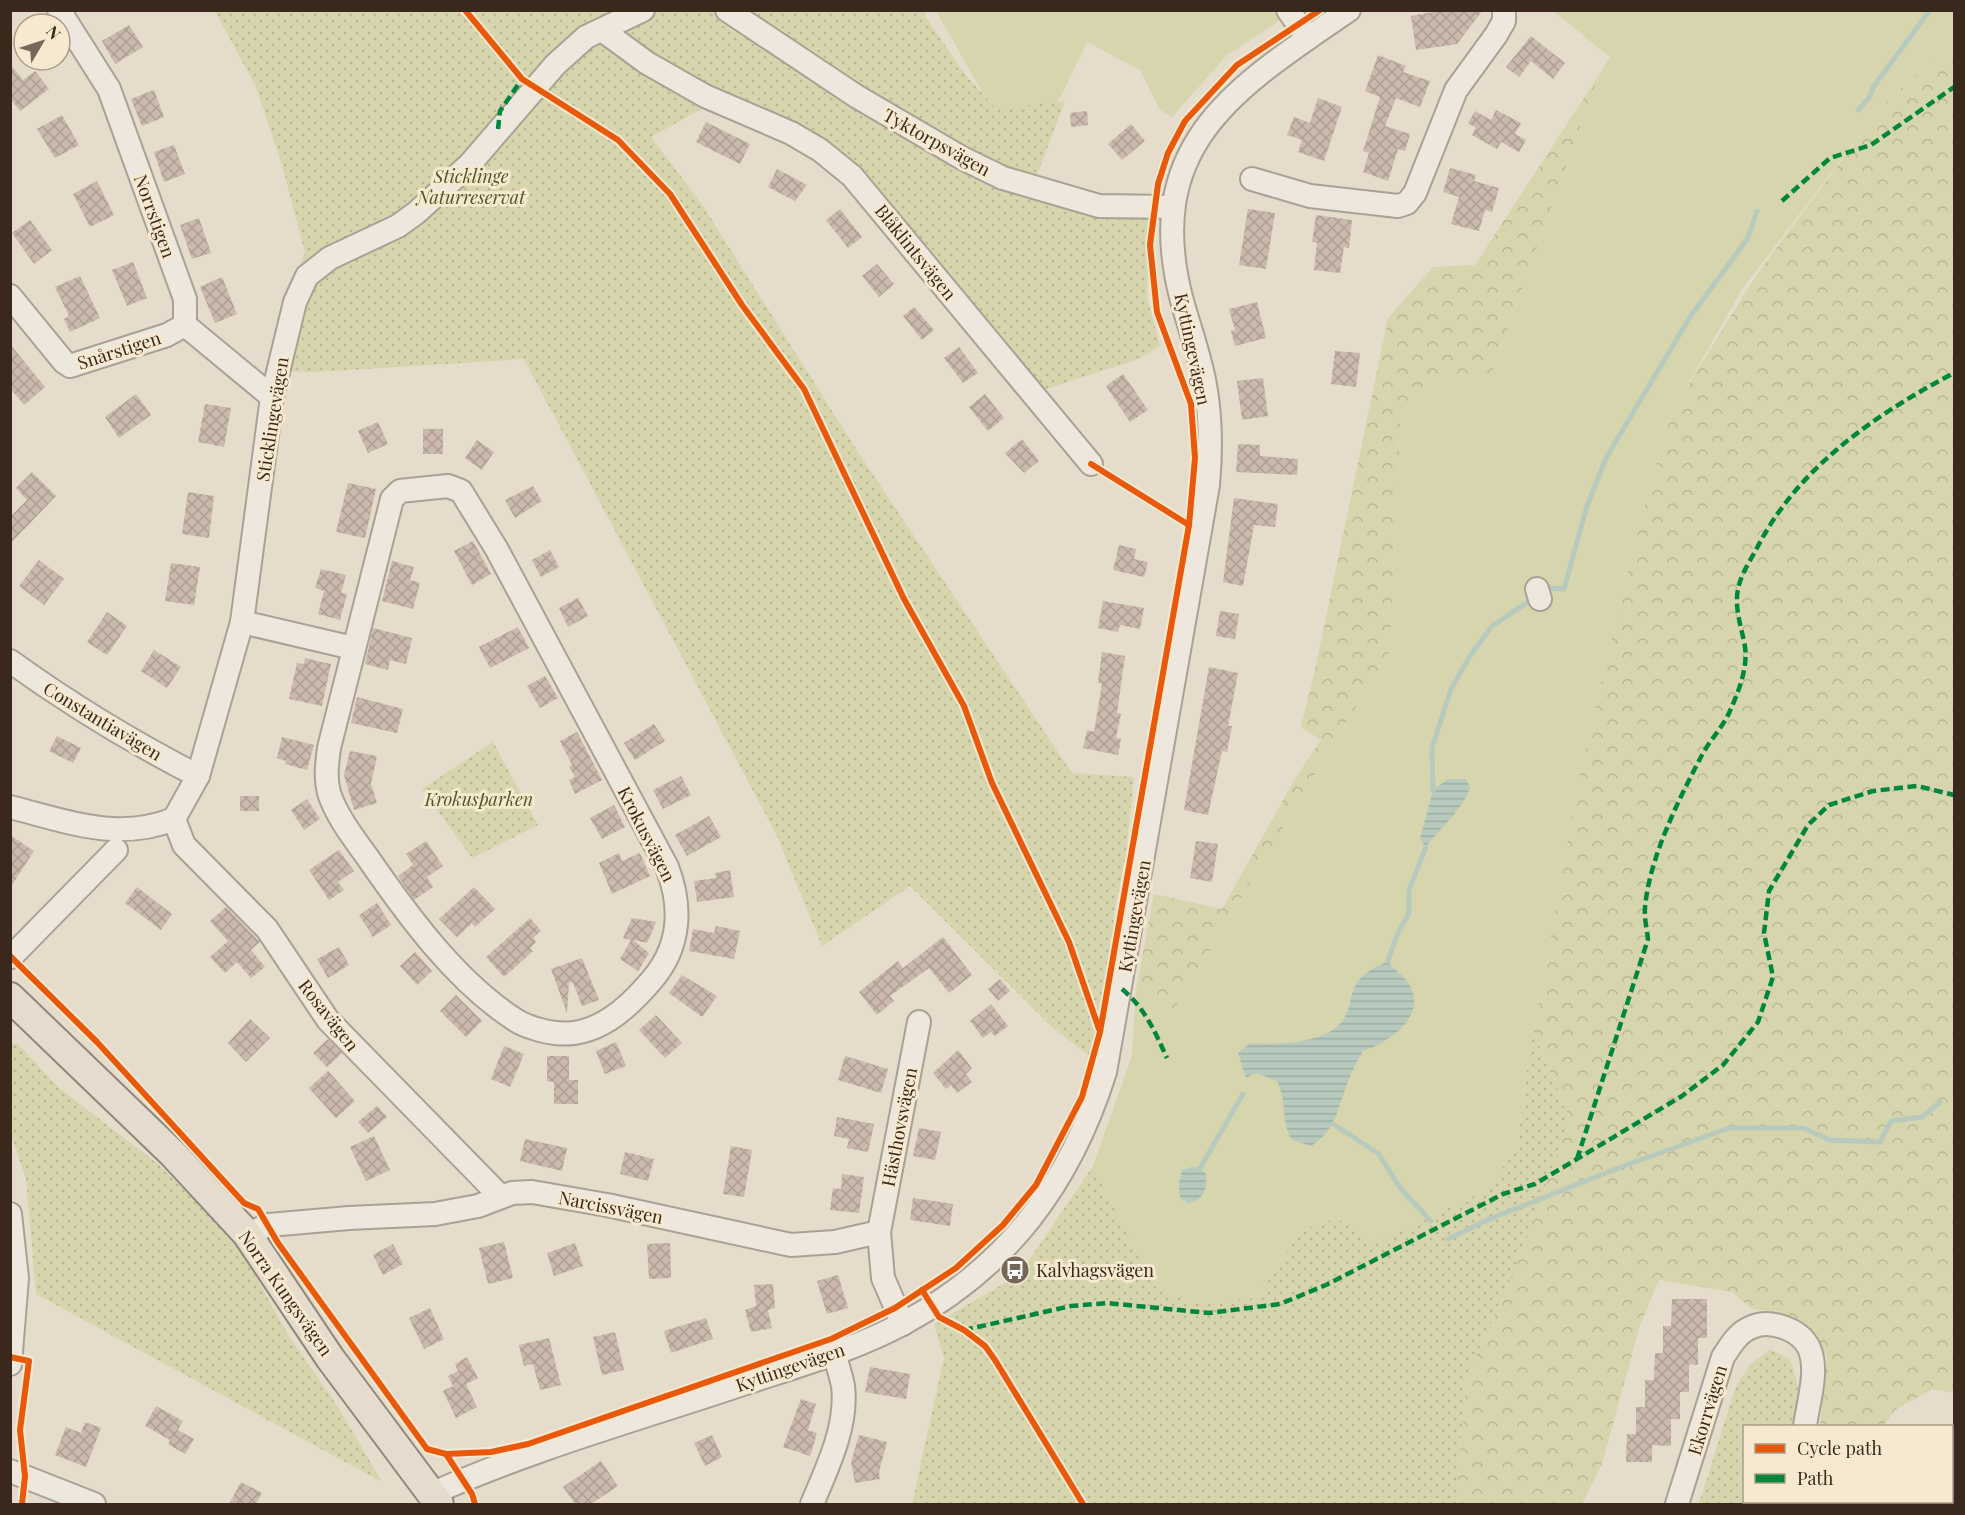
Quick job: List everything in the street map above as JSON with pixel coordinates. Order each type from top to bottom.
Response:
[{"type":"main road","name":"Norra Kungsvägen","points":[[11,997],[173,1154],[247,1233],[330,1358],[435,1499]]},
{"type":"street","name":"Norrstigen","points":[[59,10],[109,88],[185,299],[185,325]]},
{"type":"street","name":"Sticklingevägen","points":[[174,819],[198,776],[242,622],[272,397],[295,302],[307,276],[330,258],[398,226],[416,213],[470,164],[555,65],[586,37],[643,10]]},
{"type":"street","name":"Tyktorpsvägen","points":[[727,10],[856,96],[962,158],[1003,178],[1099,206],[1172,207]]},
{"type":"street","points":[[1288,10],[1308,38]]},
{"type":"street","name":"Kyttingevägen","points":[[435,1499],[507,1463],[834,1353],[903,1324],[967,1283],[999,1255],[1054,1189],[1075,1152],[1092,1113],[1105,1072],[1201,536],[1210,463],[1205,385],[1181,296],[1173,243],[1172,207],[1189,153],[1225,104],[1252,80],[1350,10]]},
{"type":"street","points":[[1252,179],[1310,196],[1398,206],[1407,203],[1415,193],[1432,144],[1456,90],[1497,35],[1504,21],[1504,10]]},
{"type":"street","name":"Blåklintsvägen","points":[[602,30],[647,63],[705,96],[791,133],[820,150],[852,176],[1091,464]]},
{"type":"street","name":"Snårstigen","points":[[10,296],[64,362],[70,366],[167,334],[185,325]]},
{"type":"street","points":[[185,325],[272,397]]},
{"type":"street","name":"Krokusvägen","points":[[448,486],[461,491],[496,548],[674,884],[678,919],[670,950],[649,983],[630,1005],[611,1020],[580,1031],[557,1033],[520,1023],[491,1003],[414,924],[344,824],[328,791],[326,774],[329,748],[353,648],[392,498],[400,491],[410,489],[448,486]]},
{"type":"street","points":[[242,622],[353,648]]},
{"type":"street","name":"Constantiavägen","points":[[10,661],[66,702],[117,733],[198,776]]},
{"type":"street","points":[[10,807],[97,829],[137,831],[174,819]]},
{"type":"street","name":"Rosavägen","points":[[174,819],[184,845],[267,929],[328,1020],[501,1197]]},
{"type":"street","points":[[11,957],[116,850]]},
{"type":"street","name":"Hästhovsvägen","points":[[879,1232],[919,1022]]},
{"type":"street","name":"Narcissvägen","points":[[247,1233],[269,1225],[435,1214],[478,1206],[512,1193],[532,1192],[586,1201],[791,1245],[835,1242],[879,1232]]},
{"type":"street","points":[[10,1214],[17,1278],[10,1364]]},
{"type":"street","points":[[879,1232],[884,1278],[903,1324]]},
{"type":"street","name":"Ekorrvägen","points":[[1677,1504],[1723,1357],[1737,1337],[1752,1326],[1769,1324],[1782,1326],[1798,1335],[1808,1347],[1813,1367],[1805,1425]]},
{"type":"street","points":[[812,1504],[834,1450],[843,1406],[843,1386],[834,1353]]},
{"type":"street","points":[[10,1471],[94,1504]]},
{"type":"green space","name":"Sticklinge Naturreservat","points":[[215,11],[926,11],[925,16],[964,73],[996,109],[1065,101],[1035,180],[1151,218],[1147,297],[1160,346],[1139,359],[1043,390],[878,193],[725,96],[651,137],[703,206],[856,449],[1072,773],[1134,777],[1126,855],[1113,919],[1116,926],[1092,1058],[1051,1026],[910,886],[822,946],[777,836],[524,359],[317,372],[266,371],[281,314],[305,252],[281,162],[256,87]]},
{"type":"green space","points":[[936,11],[1294,11],[1227,55],[1172,117],[1160,110],[1140,70],[1087,42],[1043,133],[989,104]]},
{"type":"green space","points":[[1553,11],[1954,11],[1954,44],[1884,103],[1741,291],[1670,416],[1577,785],[1542,989],[1532,1029],[1517,1149],[1484,1191],[1375,1245],[1337,1218],[1301,1230],[1257,1298],[1188,1302],[1153,1285],[1093,1166],[1132,1056],[1136,990],[1172,1013],[1390,650],[1401,412],[1440,381],[1491,375],[1599,75],[1610,57]]},
{"type":"green space","points":[[1954,44],[1954,1393],[1933,1389],[1896,1409],[1884,1425],[1820,1425],[1827,1356],[1812,1333],[1778,1312],[1751,1309],[1733,1292],[1659,1280],[1640,1325],[1602,1464],[1582,1504],[1456,1504],[1466,1379],[1512,1274],[1570,1119],[1532,1029],[1542,989],[1577,785],[1638,529],[1672,411],[1757,274],[1884,103]]},
{"type":"green space","points":[[1599,75],[1491,375],[1440,381],[1401,412],[1390,650],[1172,1013],[1136,990],[1154,894],[1222,909],[1296,777],[1321,740],[1301,727],[1315,670],[1388,318],[1433,267],[1475,265]]},
{"type":"green space","name":"Krokusparken","points":[[493,742],[538,825],[472,858],[422,789]]},
{"type":"green space","points":[[1532,1029],[1570,1119],[1512,1275],[1466,1379],[1456,1504],[912,1504],[944,1358],[934,1324],[1019,1275],[1093,1166],[1153,1285],[1188,1302],[1257,1298],[1301,1230],[1337,1218],[1375,1244],[1484,1191],[1517,1149]]},
{"type":"green space","points":[[17,1043],[59,1088],[158,1164],[208,1213],[245,1257],[288,1335],[340,1410],[382,1482],[36,1294],[26,1179],[11,1136],[10,1044]]},
{"type":"green space","points":[[1770,1349],[1790,1359],[1800,1392],[1795,1425],[1743,1425],[1743,1503],[1787,1504],[1699,1504],[1736,1386],[1750,1365]]},
{"type":"shaded area","points":[[1448,779],[1466,779],[1470,787],[1457,811],[1426,847],[1420,839],[1433,790]]},
{"type":"shaded area","points":[[1388,961],[1407,981],[1413,993],[1414,1005],[1411,1015],[1395,1034],[1363,1051],[1332,1124],[1320,1140],[1311,1146],[1292,1140],[1288,1133],[1277,1081],[1256,1073],[1246,1078],[1238,1053],[1250,1043],[1288,1043],[1316,1038],[1328,1033],[1345,1017],[1354,987],[1361,977]]},
{"type":"shaded area","points":[[1192,1167],[1200,1168],[1206,1174],[1206,1184],[1201,1196],[1188,1203],[1180,1198],[1179,1183],[1182,1170]]},
{"type":"building","points":[[1443,10],[1483,10],[1457,44],[1416,50],[1411,16]]},
{"type":"building","points":[[129,25],[143,47],[115,64],[102,41]]},
{"type":"building","points":[[1531,36],[1565,63],[1553,79],[1531,61],[1519,77],[1506,67]]},
{"type":"building","points":[[1378,55],[1406,66],[1403,72],[1430,81],[1420,107],[1396,98],[1385,126],[1410,134],[1405,151],[1398,149],[1388,181],[1363,172],[1369,153],[1363,151],[1380,97],[1365,91]]},
{"type":"building","points":[[10,64],[12,72],[16,72],[23,80],[36,72],[49,89],[20,111],[10,98]]},
{"type":"building","points":[[154,90],[164,117],[142,126],[131,99]]},
{"type":"building","points":[[1318,98],[1342,107],[1324,161],[1298,152],[1302,140],[1287,135],[1294,117],[1310,123]]},
{"type":"building","points":[[1496,110],[1521,123],[1515,134],[1526,140],[1519,152],[1501,142],[1497,149],[1472,135],[1476,128],[1468,123],[1475,111],[1491,120]]},
{"type":"building","points":[[1087,111],[1088,125],[1071,127],[1070,113]]},
{"type":"building","points":[[62,115],[79,145],[55,158],[37,129]]},
{"type":"building","points":[[706,122],[750,144],[740,164],[696,142]]},
{"type":"building","points":[[1131,124],[1145,141],[1122,160],[1108,144]]},
{"type":"building","points":[[174,145],[185,174],[164,182],[154,152]]},
{"type":"building","points":[[1450,168],[1476,175],[1474,181],[1499,188],[1492,212],[1485,210],[1479,231],[1451,224],[1459,197],[1443,192]]},
{"type":"building","points":[[777,169],[807,185],[795,201],[768,187]]},
{"type":"building","points":[[97,181],[114,215],[90,227],[73,194]]},
{"type":"building","points":[[840,209],[862,237],[848,248],[826,220]]},
{"type":"building","points":[[1248,209],[1275,213],[1266,269],[1239,265]]},
{"type":"building","points":[[1316,215],[1352,220],[1349,248],[1344,247],[1340,273],[1314,270],[1317,243],[1312,242]]},
{"type":"building","points":[[199,218],[211,253],[192,259],[180,225]]},
{"type":"building","points":[[30,220],[52,250],[34,264],[12,233]]},
{"type":"building","points":[[133,262],[147,298],[127,306],[112,270]]},
{"type":"building","points":[[877,264],[894,284],[879,297],[862,276]]},
{"type":"building","points":[[80,276],[100,318],[70,332],[64,319],[69,316],[55,287]]},
{"type":"building","points":[[222,277],[237,314],[215,323],[200,287]]},
{"type":"building","points":[[1257,302],[1266,338],[1235,346],[1231,331],[1235,330],[1229,309]]},
{"type":"building","points":[[914,307],[934,330],[922,340],[903,316]]},
{"type":"building","points":[[10,344],[45,387],[24,405],[10,388]]},
{"type":"building","points":[[959,347],[978,373],[963,383],[944,358]]},
{"type":"building","points":[[1335,351],[1360,353],[1356,387],[1331,384]]},
{"type":"building","points":[[1123,374],[1148,410],[1130,422],[1106,386]]},
{"type":"building","points":[[1263,378],[1268,416],[1242,420],[1237,381]]},
{"type":"building","points":[[136,394],[151,415],[119,438],[105,417]]},
{"type":"building","points":[[985,394],[1004,418],[988,431],[969,407]]},
{"type":"building","points":[[205,404],[231,408],[224,447],[198,442]]},
{"type":"building","points":[[378,422],[388,444],[368,453],[358,431]]},
{"type":"building","points":[[423,429],[443,429],[443,454],[423,454]]},
{"type":"building","points":[[1022,439],[1039,461],[1024,473],[1005,453]]},
{"type":"building","points":[[477,440],[494,452],[482,470],[465,458]]},
{"type":"building","points":[[1238,444],[1260,445],[1260,456],[1298,459],[1297,475],[1236,472]]},
{"type":"building","points":[[32,472],[56,496],[10,544],[10,517],[27,500],[16,488]]},
{"type":"building","points":[[348,483],[376,489],[365,538],[336,532]]},
{"type":"building","points":[[533,486],[542,501],[515,518],[505,500]]},
{"type":"building","points":[[188,492],[214,496],[209,538],[182,534]]},
{"type":"building","points":[[1234,498],[1278,504],[1275,527],[1254,525],[1243,586],[1223,582]]},
{"type":"building","points":[[473,541],[491,574],[472,585],[454,551]]},
{"type":"building","points":[[1119,545],[1136,549],[1134,559],[1148,562],[1144,577],[1113,570]]},
{"type":"building","points":[[550,550],[559,567],[541,577],[532,560]]},
{"type":"building","points":[[39,560],[64,579],[44,605],[19,586]]},
{"type":"building","points":[[392,561],[414,567],[410,580],[420,583],[413,609],[382,601]]},
{"type":"building","points":[[171,563],[200,567],[194,605],[165,601]]},
{"type":"building","points":[[321,569],[346,575],[341,593],[347,594],[340,620],[318,614],[324,591],[315,588]]},
{"type":"building","points":[[578,598],[588,616],[568,627],[559,608]]},
{"type":"building","points":[[1103,601],[1144,608],[1140,629],[1120,625],[1118,632],[1098,628]]},
{"type":"building","points":[[1220,611],[1239,614],[1235,639],[1216,636]]},
{"type":"building","points":[[107,612],[127,626],[107,655],[87,642]]},
{"type":"building","points":[[518,627],[529,648],[490,668],[479,647]]},
{"type":"building","points":[[373,628],[412,638],[406,664],[390,660],[388,670],[365,664]]},
{"type":"building","points":[[154,650],[181,667],[167,688],[141,671]]},
{"type":"building","points":[[1102,652],[1125,656],[1117,713],[1121,714],[1116,738],[1121,739],[1118,755],[1083,748],[1087,730],[1094,732],[1102,684],[1098,683]]},
{"type":"building","points":[[305,658],[331,664],[322,706],[289,699],[297,663],[304,664]]},
{"type":"building","points":[[1209,667],[1238,673],[1228,726],[1232,726],[1227,752],[1222,751],[1208,815],[1184,810]]},
{"type":"building","points":[[545,676],[558,698],[540,708],[527,686]]},
{"type":"building","points":[[357,697],[403,709],[397,733],[351,723]]},
{"type":"building","points":[[654,724],[665,741],[635,760],[624,743]]},
{"type":"building","points":[[577,732],[602,780],[575,794],[569,780],[575,777],[569,767],[572,765],[560,741]]},
{"type":"building","points":[[57,736],[81,748],[73,763],[49,751]]},
{"type":"building","points":[[282,737],[314,745],[307,770],[285,764],[286,761],[277,758]]},
{"type":"building","points":[[350,751],[377,756],[371,784],[377,803],[354,810],[344,775]]},
{"type":"building","points":[[681,776],[691,795],[663,809],[653,790]]},
{"type":"building","points":[[240,796],[259,796],[259,811],[240,811]]},
{"type":"building","points":[[307,799],[320,819],[304,830],[291,810]]},
{"type":"building","points":[[614,805],[625,827],[602,839],[590,818]]},
{"type":"building","points":[[709,816],[721,837],[687,856],[675,835]]},
{"type":"building","points":[[10,835],[34,851],[10,888]]},
{"type":"building","points":[[426,841],[443,866],[427,877],[433,887],[414,900],[398,876],[413,865],[406,854]]},
{"type":"building","points":[[1196,841],[1218,844],[1212,882],[1190,878]]},
{"type":"building","points":[[339,850],[354,871],[338,882],[344,890],[329,900],[309,870]]},
{"type":"building","points":[[619,853],[622,861],[640,853],[650,876],[612,894],[599,863]]},
{"type":"building","points":[[730,870],[734,897],[697,902],[694,881],[716,878],[715,873]]},
{"type":"building","points":[[137,887],[172,914],[161,930],[125,903]]},
{"type":"building","points":[[474,887],[495,909],[475,927],[472,923],[457,937],[439,919]]},
{"type":"building","points":[[377,903],[391,925],[373,937],[359,915]]},
{"type":"building","points":[[226,907],[260,942],[251,950],[265,967],[251,978],[237,962],[225,973],[210,957],[228,941],[210,921]]},
{"type":"building","points":[[530,918],[541,931],[533,938],[536,942],[530,948],[533,951],[504,977],[486,957]]},
{"type":"building","points":[[632,918],[656,922],[647,943],[633,940],[649,953],[638,971],[620,959],[631,940],[623,938]]},
{"type":"building","points":[[716,926],[740,931],[734,959],[689,951],[693,929],[714,933]]},
{"type":"building","points":[[943,937],[972,975],[949,993],[929,968],[890,996],[894,1001],[877,1015],[859,992],[898,961],[903,968]]},
{"type":"building","points":[[339,947],[349,965],[328,978],[317,959]]},
{"type":"building","points":[[415,952],[432,971],[417,985],[400,966]]},
{"type":"building","points":[[582,958],[599,1000],[582,1006],[573,983],[569,982],[567,1013],[551,969]]},
{"type":"building","points":[[682,975],[717,996],[702,1017],[669,993]]},
{"type":"building","points":[[1000,979],[1010,991],[998,1001],[988,989]]},
{"type":"building","points":[[456,995],[482,1021],[466,1037],[440,1011]]},
{"type":"building","points":[[991,1004],[1008,1026],[995,1036],[991,1032],[983,1038],[970,1021]]},
{"type":"building","points":[[656,1015],[682,1043],[665,1058],[639,1030]]},
{"type":"building","points":[[250,1019],[270,1038],[246,1062],[228,1043]]},
{"type":"building","points":[[328,1039],[342,1053],[327,1067],[313,1053]]},
{"type":"building","points":[[616,1042],[626,1066],[605,1074],[596,1051]]},
{"type":"building","points":[[504,1046],[524,1054],[510,1087],[491,1079]]},
{"type":"building","points":[[958,1050],[972,1068],[966,1074],[972,1082],[957,1093],[951,1085],[946,1089],[933,1073]]},
{"type":"building","points":[[547,1056],[569,1056],[569,1080],[578,1080],[578,1104],[554,1104],[554,1082],[547,1081]]},
{"type":"building","points":[[845,1056],[888,1069],[881,1093],[838,1080]]},
{"type":"building","points":[[328,1071],[355,1101],[336,1118],[309,1088]]},
{"type":"building","points":[[377,1106],[387,1117],[368,1133],[358,1122]]},
{"type":"building","points":[[837,1117],[874,1124],[868,1152],[847,1148],[849,1139],[834,1136]]},
{"type":"building","points":[[919,1128],[941,1132],[935,1160],[913,1156]]},
{"type":"building","points":[[374,1136],[390,1170],[366,1181],[350,1147]]},
{"type":"building","points":[[525,1139],[567,1148],[562,1171],[520,1161]]},
{"type":"building","points":[[731,1146],[752,1150],[744,1197],[723,1194]]},
{"type":"building","points":[[625,1152],[654,1159],[648,1181],[620,1174]]},
{"type":"building","points":[[842,1174],[864,1177],[859,1213],[830,1210],[833,1188],[841,1189]]},
{"type":"building","points":[[913,1198],[953,1204],[950,1226],[910,1220]]},
{"type":"building","points":[[504,1242],[513,1278],[488,1284],[479,1248]]},
{"type":"building","points":[[575,1243],[583,1266],[554,1276],[547,1253]]},
{"type":"building","points":[[670,1243],[671,1278],[649,1279],[647,1244]]},
{"type":"building","points":[[393,1244],[403,1264],[383,1275],[373,1255]]},
{"type":"building","points":[[838,1275],[848,1308],[827,1314],[817,1281]]},
{"type":"building","points":[[773,1284],[775,1308],[768,1310],[772,1328],[751,1332],[745,1310],[756,1306],[754,1285]]},
{"type":"building","points":[[1672,1299],[1707,1299],[1707,1338],[1698,1338],[1698,1365],[1689,1364],[1689,1392],[1680,1392],[1680,1419],[1671,1419],[1671,1446],[1652,1445],[1652,1462],[1626,1462],[1627,1434],[1636,1434],[1636,1407],[1645,1407],[1645,1380],[1654,1380],[1655,1353],[1663,1353],[1663,1326],[1671,1326]]},
{"type":"building","points":[[430,1308],[444,1339],[424,1349],[409,1318]]},
{"type":"building","points":[[706,1318],[713,1339],[671,1353],[664,1331]]},
{"type":"building","points":[[615,1332],[624,1370],[602,1375],[593,1337]]},
{"type":"building","points":[[549,1338],[561,1385],[540,1390],[533,1364],[524,1366],[519,1345]]},
{"type":"building","points":[[467,1357],[478,1378],[466,1384],[477,1407],[456,1418],[443,1391],[453,1386],[448,1376],[458,1371],[455,1364]]},
{"type":"building","points":[[870,1367],[910,1374],[906,1399],[865,1392]]},
{"type":"building","points":[[801,1399],[816,1404],[808,1430],[817,1433],[810,1456],[783,1447]]},
{"type":"building","points":[[156,1406],[183,1421],[178,1430],[194,1439],[185,1454],[168,1444],[170,1440],[145,1426]]},
{"type":"building","points":[[85,1422],[101,1428],[86,1467],[55,1455],[66,1427],[81,1433]]},
{"type":"building","points":[[712,1435],[722,1457],[705,1466],[694,1443]]},
{"type":"building","points":[[859,1435],[887,1442],[879,1472],[880,1479],[855,1483],[851,1462]]},
{"type":"building","points":[[601,1461],[618,1486],[591,1504],[575,1504],[563,1487]]},
{"type":"building","points":[[241,1482],[262,1493],[256,1504],[229,1504]]},
{"type":"waterway","points":[[1858,110],[1869,98],[1874,86],[1930,10]]},
{"type":"waterway","points":[[1545,591],[1548,588],[1564,589],[1587,506],[1606,458],[1690,317],[1748,238],[1757,211]]},
{"type":"waterway","points":[[1433,790],[1432,748],[1451,689],[1470,656],[1492,626],[1534,598]]},
{"type":"waterway","points":[[1388,961],[1397,935],[1409,913],[1409,890],[1426,847]]},
{"type":"waterway","points":[[1200,1168],[1243,1094]]},
{"type":"waterway","points":[[1448,1239],[1487,1220],[1621,1167],[1729,1128],[1803,1128],[1830,1140],[1880,1142],[1891,1121],[1922,1117],[1940,1102]]},
{"type":"waterway","points":[[1333,1124],[1379,1154],[1400,1188],[1431,1221]]},
{"type":"marked path","points":[[498,129],[500,111],[522,79]]},
{"type":"marked path","points":[[1782,201],[1830,158],[1871,145],[1954,87]]},
{"type":"marked path","points":[[1577,1159],[1648,939],[1645,908],[1652,869],[1666,829],[1684,790],[1705,750],[1726,718],[1742,681],[1746,655],[1737,596],[1743,573],[1774,519],[1794,492],[1817,468],[1868,425],[1954,373]]},
{"type":"marked path","points":[[964,1330],[1071,1306],[1107,1303],[1209,1313],[1280,1304],[1326,1285],[1503,1194],[1535,1184],[1682,1096],[1723,1065],[1758,1022],[1773,977],[1764,933],[1769,891],[1808,825],[1829,805],[1873,791],[1917,786],[1954,795]]},
{"type":"marked path","points":[[1122,989],[1143,1012],[1167,1058]]},
{"type":"cycle path","points":[[465,10],[522,79],[618,140],[670,194],[742,305],[804,389],[904,599],[964,706],[992,783],[1069,942],[1099,1029]]},
{"type":"cycle path","points":[[446,1454],[491,1452],[528,1444],[831,1339],[895,1308],[956,1268],[1003,1225],[1036,1185],[1082,1097],[1100,1032],[1189,525],[1195,458],[1191,404],[1157,312],[1150,245],[1158,184],[1168,153],[1185,121],[1237,65],[1320,10]]},
{"type":"cycle path","points":[[1091,464],[1189,525]]},
{"type":"cycle path","points":[[10,956],[97,1042],[244,1203],[258,1209],[278,1243],[427,1449],[446,1454],[472,1494],[475,1504]]},
{"type":"cycle path","points":[[922,1290],[939,1317],[964,1330],[985,1346],[1083,1504]]},
{"type":"cycle path","points":[[10,1357],[29,1361],[20,1430],[25,1476],[22,1504]]},
{"type":"place","name":"Kalvhagsvägen","points":[[1015,1270]]}]
